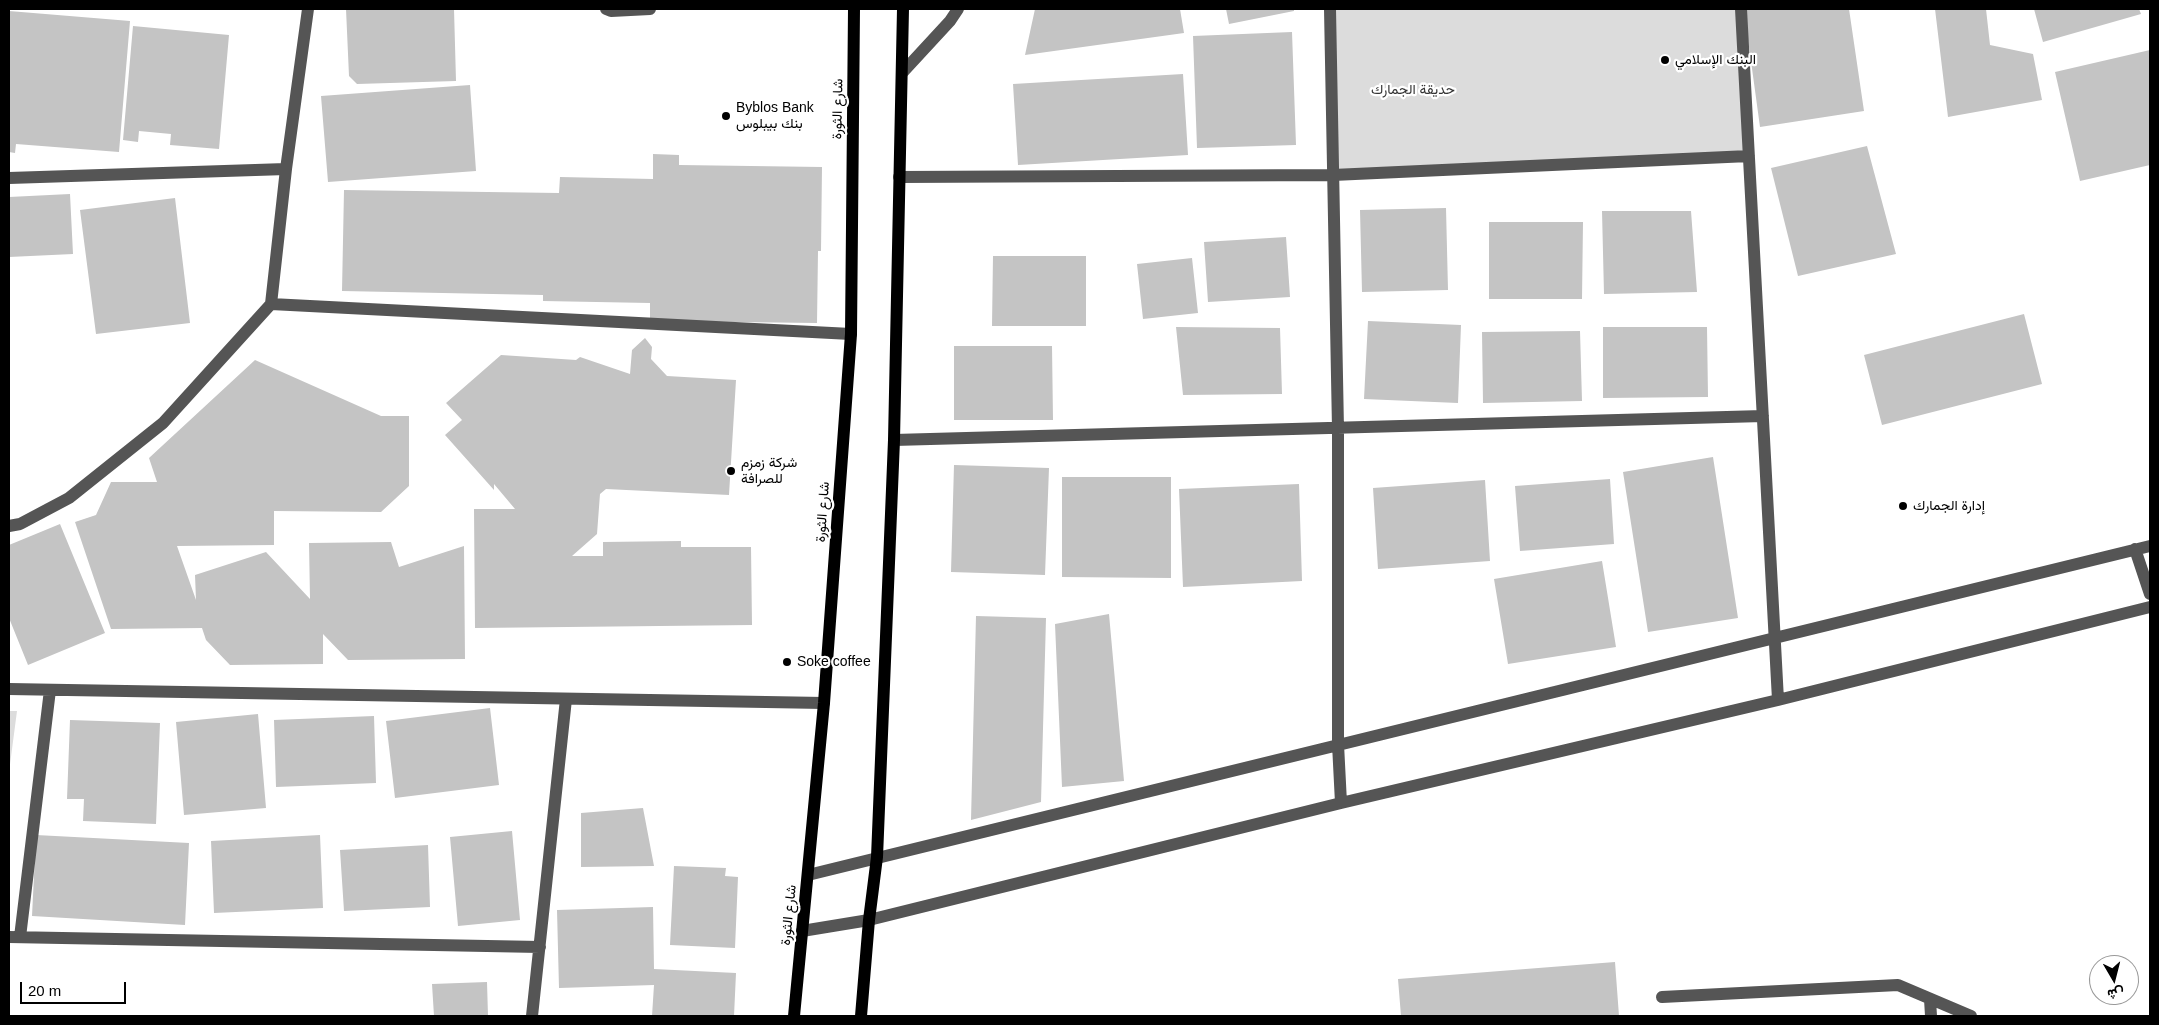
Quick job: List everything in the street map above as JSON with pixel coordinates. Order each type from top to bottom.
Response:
[{"type":"main road","name":"شارع الثورة","points":[[794,1016],[824,703],[851,334],[854,9]]},
{"type":"main road","points":[[861,1016],[869,920],[877,857],[894,440],[903,9]]},
{"type":"street","points":[[9,526],[20,524],[69,498],[163,423],[271,304],[286,169],[308,9]]},
{"type":"street","points":[[606,9],[611,11],[650,9]]},
{"type":"street","points":[[902,73],[950,21],[958,9]]},
{"type":"street","points":[[1330,9],[1338,429],[1338,744],[1341,803]]},
{"type":"street","points":[[1741,9],[1778,700]]},
{"type":"street","points":[[899,177],[1333,175],[1749,156]]},
{"type":"street","points":[[9,178],[286,169]]},
{"type":"street","points":[[271,304],[851,334]]},
{"type":"street","points":[[894,440],[1763,416]]},
{"type":"street","points":[[808,875],[2150,546]]},
{"type":"street","points":[[2135,549],[2150,594]]},
{"type":"street","points":[[802,931],[869,920],[1341,803],[1778,700],[2150,607]]},
{"type":"street","points":[[9,689],[824,703]]},
{"type":"street","points":[[50,690],[14,937],[540,948]]},
{"type":"street","points":[[532,1016],[566,699]]},
{"type":"street","points":[[1662,997],[1898,985],[1970,1016]]},
{"type":"street","points":[[1930,999],[1932,1016]]},
{"type":"green space","name":"حديقة الجمارك","points":[[1330,9],[1741,9],[1749,156],[1333,175]]},
{"type":"green space","points":[[9,711],[17,711],[9,772]]},
{"type":"building","points":[[346,9],[454,9],[456,81],[357,84],[349,76]]},
{"type":"building","points":[[1035,9],[1180,9],[1184,33],[1025,55]]},
{"type":"building","points":[[1226,9],[1294,9],[1294,11],[1229,24]]},
{"type":"building","points":[[1849,9],[1864,111],[1760,127],[1744,10]]},
{"type":"building","points":[[1935,9],[1986,9],[1990,45],[2033,54],[2042,100],[1948,117]]},
{"type":"building","points":[[2034,9],[2139,9],[2141,14],[2043,42]]},
{"type":"building","points":[[9,11],[130,21],[119,152],[16,144],[15,153],[9,152]]},
{"type":"building","points":[[133,26],[229,35],[219,149],[170,145],[171,134],[139,131],[138,142],[123,140]]},
{"type":"building","points":[[1292,32],[1296,145],[1197,148],[1193,36]]},
{"type":"building","points":[[2150,50],[2150,165],[2080,181],[2055,72]]},
{"type":"building","points":[[1183,74],[1188,155],[1018,165],[1013,84]]},
{"type":"building","points":[[470,85],[476,171],[328,182],[321,96]]},
{"type":"building","points":[[1867,146],[1896,254],[1798,276],[1771,168]]},
{"type":"building","points":[[653,154],[679,155],[679,165],[822,167],[821,251],[818,251],[817,323],[650,321],[650,303],[543,301],[543,295],[342,291],[344,190],[559,193],[560,177],[653,179]]},
{"type":"building","points":[[70,194],[73,254],[9,257],[9,197]]},
{"type":"building","points":[[175,198],[190,323],[96,334],[80,210]]},
{"type":"building","points":[[1446,208],[1448,290],[1362,292],[1360,210]]},
{"type":"building","points":[[1602,211],[1691,211],[1697,292],[1604,294]]},
{"type":"building","points":[[1489,222],[1583,222],[1582,299],[1489,299]]},
{"type":"building","points":[[1286,237],[1290,297],[1208,302],[1204,242]]},
{"type":"building","points":[[993,256],[1086,256],[1086,326],[992,326]]},
{"type":"building","points":[[1192,258],[1198,313],[1143,319],[1137,264]]},
{"type":"building","points":[[2024,314],[2042,384],[1882,425],[1864,355]]},
{"type":"building","points":[[1368,321],[1461,325],[1458,403],[1364,399]]},
{"type":"building","points":[[1176,327],[1280,328],[1282,394],[1183,395]]},
{"type":"building","points":[[1603,327],[1707,327],[1708,397],[1603,398]]},
{"type":"building","points":[[1580,331],[1582,401],[1483,403],[1482,332]]},
{"type":"building","points":[[645,338],[652,347],[651,359],[667,376],[736,380],[729,495],[606,489],[600,494],[597,534],[572,556],[603,556],[603,542],[681,541],[681,547],[751,547],[752,625],[475,628],[474,509],[515,509],[494,484],[494,490],[445,435],[462,420],[446,403],[501,355],[576,360],[580,357],[630,374],[632,350]]},
{"type":"building","points":[[954,346],[1052,346],[1053,420],[954,420]]},
{"type":"building","points":[[255,360],[381,416],[409,416],[409,486],[381,512],[274,511],[274,545],[177,546],[196,600],[195,575],[266,552],[310,599],[309,543],[391,542],[399,567],[464,546],[465,659],[348,660],[323,634],[323,664],[230,665],[206,640],[202,628],[111,629],[75,522],[96,515],[111,482],[157,482],[149,458]]},
{"type":"building","points":[[1713,457],[1738,618],[1648,632],[1623,472]]},
{"type":"building","points":[[954,465],[1049,468],[1045,575],[951,572]]},
{"type":"building","points":[[1062,477],[1171,477],[1171,578],[1062,577]]},
{"type":"building","points":[[1610,479],[1614,544],[1520,551],[1515,486]]},
{"type":"building","points":[[1485,480],[1490,561],[1378,569],[1373,488]]},
{"type":"building","points":[[1299,484],[1302,581],[1183,587],[1179,489]]},
{"type":"building","points":[[60,524],[105,633],[28,665],[9,618],[9,545]]},
{"type":"building","points":[[1602,561],[1616,647],[1508,664],[1494,579]]},
{"type":"building","points":[[1109,614],[1124,781],[1062,787],[1055,624]]},
{"type":"building","points":[[976,616],[1046,618],[1041,802],[971,820]]},
{"type":"building","points":[[490,708],[499,785],[395,798],[386,721]]},
{"type":"building","points":[[258,714],[266,808],[184,815],[176,722]]},
{"type":"building","points":[[374,716],[376,783],[276,787],[274,720]]},
{"type":"building","points":[[70,720],[160,723],[156,824],[83,821],[84,799],[67,799]]},
{"type":"building","points":[[643,808],[654,866],[581,867],[581,813]]},
{"type":"building","points":[[512,831],[520,920],[458,926],[450,837]]},
{"type":"building","points":[[36,835],[189,843],[185,925],[32,916]]},
{"type":"building","points":[[320,835],[323,908],[214,913],[211,841]]},
{"type":"building","points":[[428,845],[430,907],[344,911],[340,850]]},
{"type":"building","points":[[674,866],[726,868],[725,876],[738,877],[735,948],[670,945]]},
{"type":"building","points":[[653,907],[654,969],[736,973],[734,1016],[652,1016],[654,985],[559,988],[557,910]]},
{"type":"building","points":[[1615,962],[1619,1016],[1401,1016],[1398,979]]},
{"type":"building","points":[[487,982],[488,1016],[434,1016],[432,984]]},
{"type":"place","name":"البنك الإسلامي","points":[[1665,60]]},
{"type":"place","name":"Byblos Bank بنك بيبلوس","points":[[726,116]]},
{"type":"place","name":"شركة زمزم للصرافة","points":[[731,471]]},
{"type":"place","name":"إدارة الجمارك","points":[[1903,506]]},
{"type":"place","name":"Soke coffee","points":[[787,662]]}]
